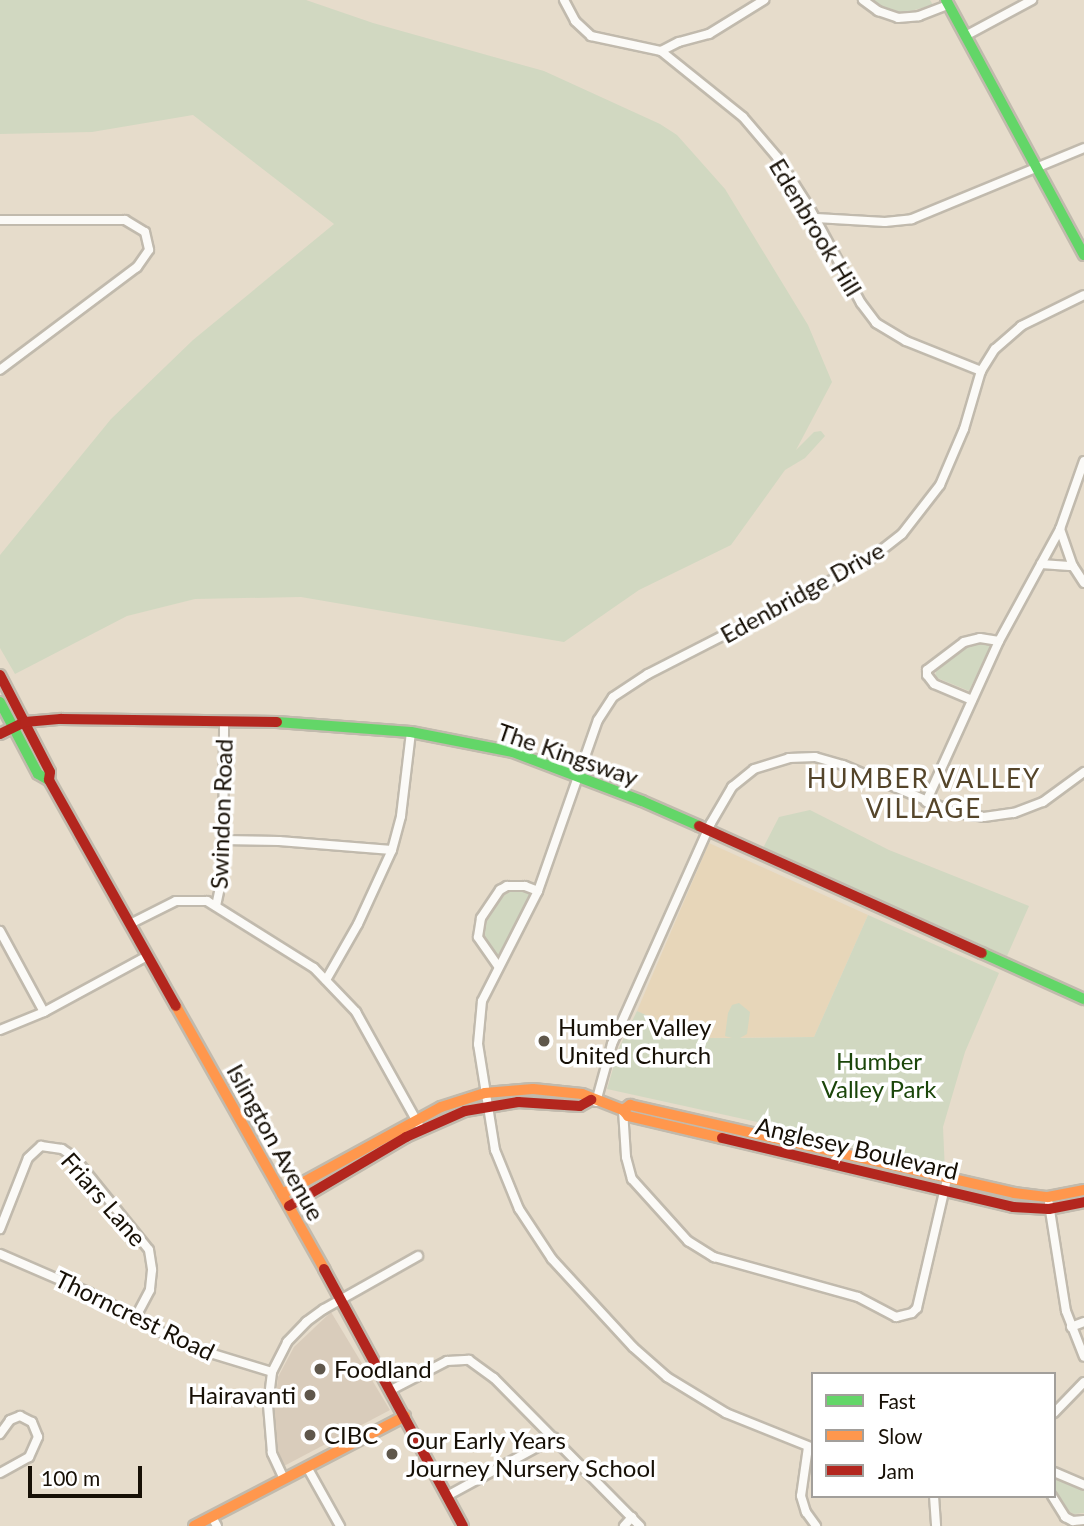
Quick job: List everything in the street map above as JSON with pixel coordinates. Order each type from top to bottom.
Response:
[{"type":"street","name":"Edenbrook Hill","points":[[564,0],[575,21],[592,36],[661,51],[743,117],[776,158],[816,218],[861,303],[876,323],[895,336],[981,371]]},
{"type":"street","points":[[661,51],[679,42],[709,34],[744,5],[764,0]]},
{"type":"street","points":[[863,0],[878,11],[898,18],[919,16],[947,2],[1084,255]]},
{"type":"street","points":[[967,35],[1032,0]]},
{"type":"street","points":[[816,218],[900,221],[930,213],[1006,178],[1039,168],[1084,148]]},
{"type":"street","points":[[0,220],[125,220],[145,232],[149,250],[145,260],[137,267],[0,370]]},
{"type":"street","name":"Edenbridge Drive","points":[[810,1448],[705,1402],[667,1377],[604,1317],[552,1259],[519,1209],[495,1150],[486,1105],[478,1028],[482,1000],[538,891],[577,776],[604,707],[624,687],[865,563],[902,534],[933,497],[954,456],[981,371],[1008,336],[1084,295]]},
{"type":"street","points":[[926,802],[999,641],[1060,529],[1084,461]]},
{"type":"street","points":[[1060,529],[1073,566],[1084,583]]},
{"type":"street","points":[[1041,564],[1073,566]]},
{"type":"street","points":[[972,700],[934,684],[927,675],[927,670],[964,642],[980,638],[999,641]]},
{"type":"street","name":"Islington Avenue","points":[[0,675],[50,772],[50,780],[391,1390],[463,1526]]},
{"type":"street","name":"Islington Avenue","points":[[0,702],[38,774],[50,780]]},
{"type":"street","name":"The Kingsway","points":[[0,734],[25,722],[116,719],[286,722],[411,732],[513,752],[707,831],[1084,999]]},
{"type":"street","name":"Swindon Road","points":[[216,906],[222,892],[225,721]]},
{"type":"street","points":[[326,979],[358,924],[393,850],[401,816],[411,732]]},
{"type":"street","points":[[594,1101],[612,1044],[707,831],[723,799],[754,769],[789,758],[815,757],[843,765],[926,802],[967,816],[999,816],[1043,802],[1084,772]]},
{"type":"street","points":[[223,841],[279,841],[393,850]]},
{"type":"street","points":[[498,966],[478,937],[481,918],[494,897],[507,886],[515,885],[538,891]]},
{"type":"street","points":[[130,924],[176,901],[193,899],[216,906],[314,968],[356,1012],[422,1130]]},
{"type":"street","points":[[0,931],[44,1012]]},
{"type":"street","points":[[0,1030],[44,1012],[148,956]]},
{"type":"street","name":"Anglesey Boulevard","points":[[282,1194],[415,1119],[485,1093],[533,1088],[582,1094],[594,1101],[623,1110],[628,1116],[946,1184],[1013,1207],[1084,1202]]},
{"type":"street","name":"Anglesey Boulevard","points":[[289,1206],[422,1130],[486,1105],[532,1101],[580,1106],[594,1101]]},
{"type":"street","points":[[623,1110],[626,1157],[632,1179],[688,1241],[714,1257],[858,1297],[895,1317],[912,1313],[917,1308],[946,1184]]},
{"type":"street","name":"Friars Lane","points":[[0,1229],[28,1158],[41,1146],[62,1149],[74,1157],[149,1250],[152,1270],[150,1290],[135,1318]]},
{"type":"street","name":"Anglesey Boulevard","points":[[1048,1203],[1084,1190]]},
{"type":"street","points":[[1048,1203],[1071,1327],[1084,1357]]},
{"type":"street","name":"Thorncrest Road","points":[[0,1254],[38,1268],[187,1346],[272,1372]]},
{"type":"street","points":[[284,1479],[270,1441],[268,1405],[272,1372],[300,1328],[339,1300],[418,1256]]},
{"type":"street","points":[[1071,1327],[1084,1322]]},
{"type":"street","points":[[391,1390],[447,1361],[469,1360],[494,1378],[640,1526]]},
{"type":"street","points":[[1056,1411],[1084,1382]]},
{"type":"street","points":[[0,1434],[10,1420],[20,1416],[32,1422],[38,1437],[29,1457],[0,1473]]},
{"type":"street","points":[[194,1526],[214,1521],[284,1479],[405,1416]]},
{"type":"street","points":[[447,1496],[554,1438]]},
{"type":"street","points":[[810,1448],[801,1496],[806,1512],[816,1526]]},
{"type":"street","points":[[307,1467],[340,1526]]},
{"type":"street","points":[[1056,1473],[1084,1485]]},
{"type":"street","points":[[934,1498],[936,1526]]},
{"type":"street","points":[[1053,1498],[1065,1517],[1073,1521],[1084,1520]]},
{"type":"street","points":[[624,1526],[632,1517]]},
{"type":"shaded area","points":[[709,843],[868,915],[814,1037],[697,1038],[637,1011]]},
{"type":"shaded area","points":[[331,1312],[390,1410],[284,1466],[277,1448],[274,1416],[278,1377],[294,1347]]},
{"type":"green space","points":[[0,0],[306,0],[373,23],[544,71],[660,124],[677,135],[725,189],[808,325],[832,382],[796,450],[814,432],[821,431],[825,436],[805,458],[785,470],[731,545],[639,590],[564,642],[301,597],[195,599],[127,616],[15,674],[0,648],[0,555],[111,419],[193,340],[334,224],[193,115],[92,132],[0,134]]},
{"type":"green space","points":[[871,0],[930,0],[933,5],[903,13],[888,10]]},
{"type":"green space","points":[[986,641],[990,647],[969,691],[935,677],[937,665],[966,645]]},
{"type":"green space","points":[[810,810],[889,850],[1029,906],[1007,956],[763,848],[779,817]]},
{"type":"green space","points":[[518,889],[528,890],[532,895],[531,899],[497,957],[483,933],[492,907],[507,893]]},
{"type":"green space","name":"Humber Valley Park","points":[[868,915],[999,973],[965,1052],[943,1127],[945,1172],[766,1124],[607,1089],[619,1048],[637,1011],[697,1038],[732,1038],[725,1036],[728,1013],[732,1005],[739,1003],[750,1012],[747,1034],[740,1038],[814,1037]]},
{"type":"green space","points":[[629,1109],[939,1181],[940,1184],[633,1114]]},
{"type":"green space","points":[[1056,1477],[1084,1488],[1084,1513],[1074,1514],[1064,1509],[1056,1496]]},
{"type":"traffic: fast","points":[[946,0],[1084,255]]},
{"type":"traffic: fast","points":[[0,702],[38,774],[49,780]]},
{"type":"traffic: fast","points":[[277,722],[411,732],[513,752],[642,801],[699,826]]},
{"type":"traffic: fast","points":[[982,953],[1084,999]]},
{"type":"traffic: slow","points":[[176,1006],[324,1269]]},
{"type":"traffic: slow","points":[[282,1194],[441,1107],[485,1093],[533,1089],[582,1094],[623,1110],[628,1116],[722,1138]]},
{"type":"traffic: slow","points":[[623,1110],[630,1105],[1014,1193],[1048,1197],[1084,1190]]},
{"type":"traffic: slow","points":[[194,1526],[405,1416]]},
{"type":"traffic: jam","points":[[0,675],[50,772],[49,780],[176,1006]]},
{"type":"traffic: jam","points":[[0,734],[25,722],[61,719],[277,722]]},
{"type":"traffic: jam","points":[[699,826],[982,953]]},
{"type":"traffic: jam","points":[[289,1206],[406,1137],[465,1111],[518,1102],[580,1106],[591,1100]]},
{"type":"traffic: jam","points":[[722,1138],[1013,1207],[1049,1209],[1084,1202]]},
{"type":"traffic: jam","points":[[324,1269],[463,1526]]},
{"type":"place","name":"Humber Valley United Church","points":[[544,1041]]},
{"type":"place","name":"Foodland","points":[[320,1369]]},
{"type":"place","name":"Hairavanti","points":[[310,1395]]},
{"type":"place","name":"CIBC","points":[[310,1435]]},
{"type":"place","name":"Our Early Years Journey Nursery School","points":[[392,1454]]},
{"type":"district","name":"HUMBER VALLEY VILLAGE","points":[[924,794]]}]
